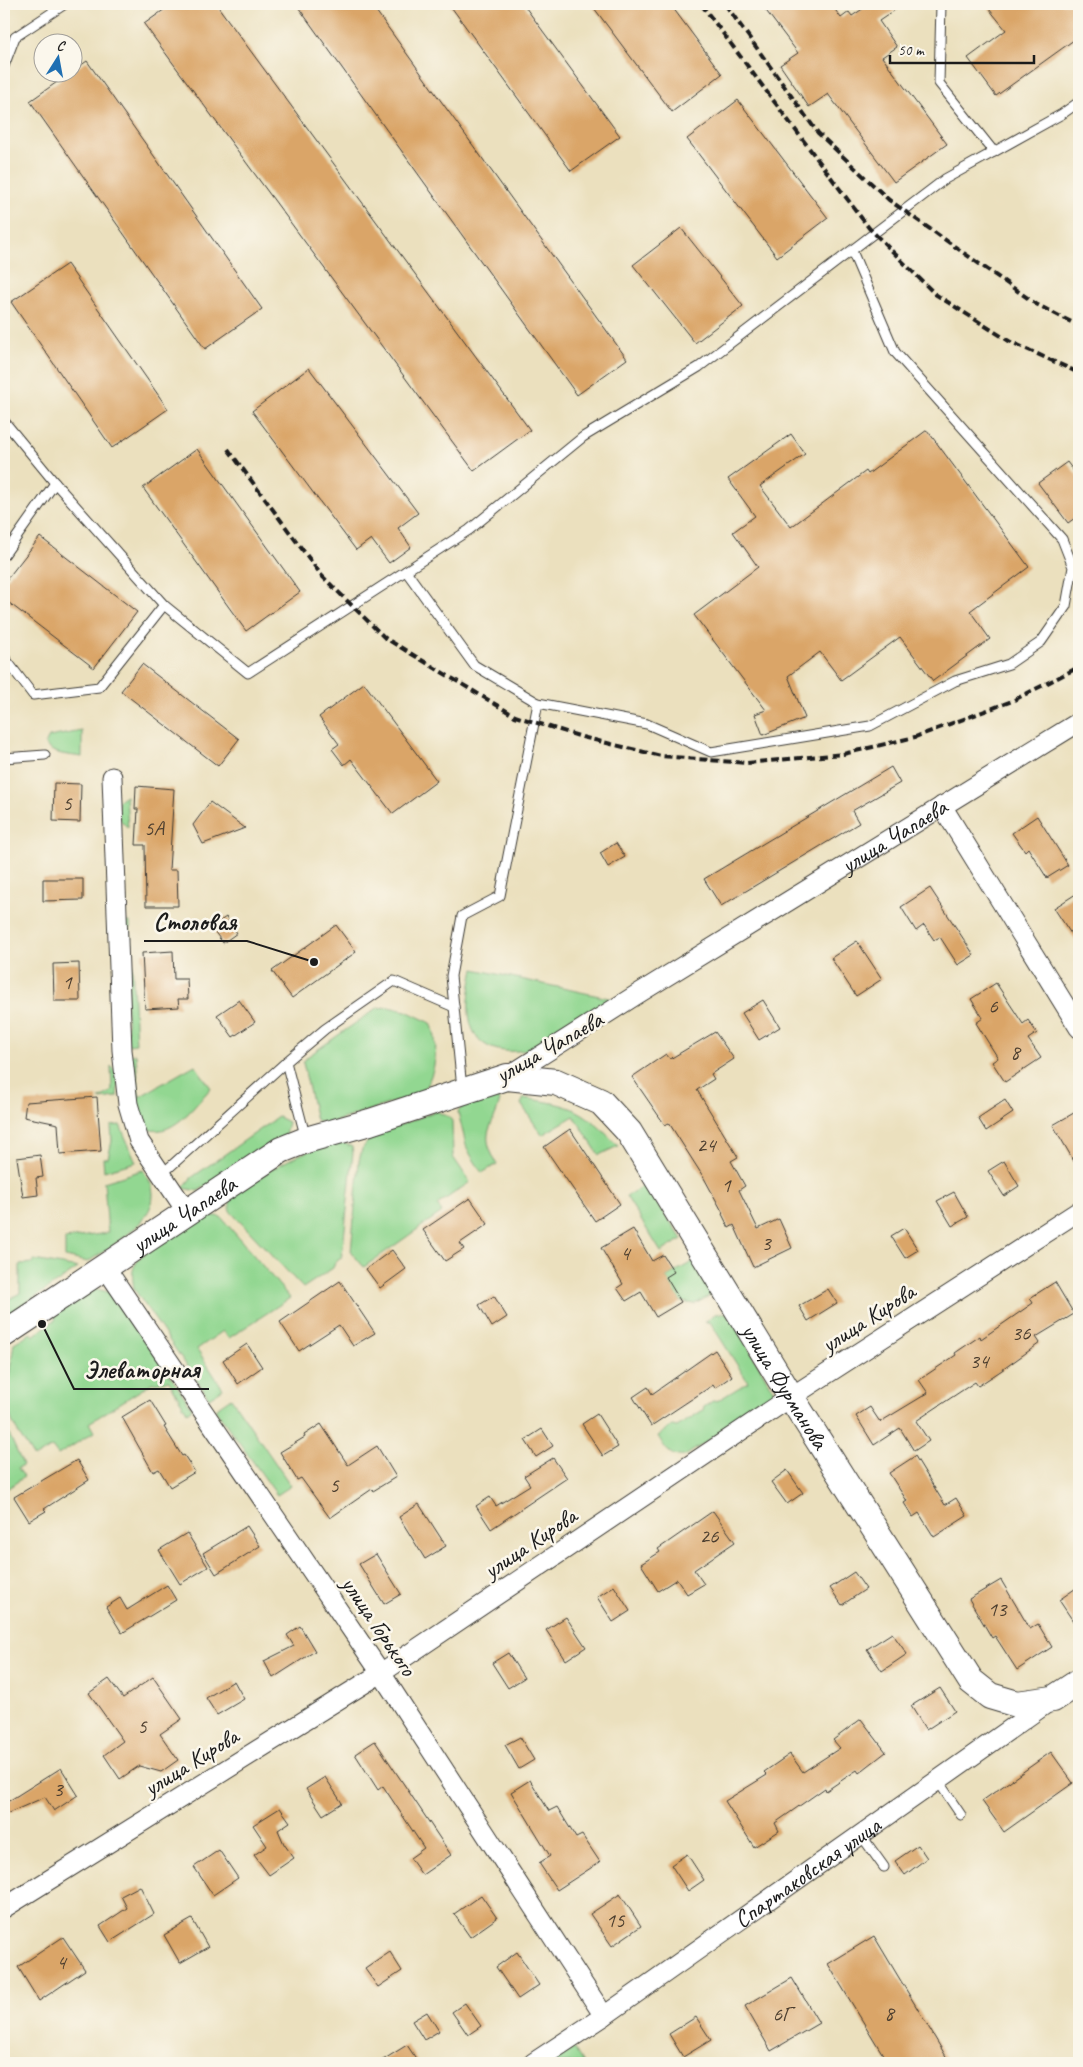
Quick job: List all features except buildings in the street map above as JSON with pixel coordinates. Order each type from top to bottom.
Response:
[{"type":"street","name":"улица Чапаева","points":[[4,1334],[281,1150],[306,1140],[370,1122],[507,1077],[636,995],[1079,722]]},
{"type":"street","points":[[112,777],[122,1050],[128,1104],[139,1141],[186,1212]]},
{"type":"street","points":[[942,806],[1079,1028]]},
{"type":"street","name":"улица Фурманова","points":[[507,1077],[556,1082],[601,1102],[630,1132],[791,1397],[971,1681],[990,1696],[1017,1704],[1053,1699]]},
{"type":"street","name":"улица Кирова","points":[[4,1908],[381,1673],[791,1397],[1079,1211]]},
{"type":"street","name":"улица Горького","points":[[105,1267],[381,1673],[604,2016]]},
{"type":"street","name":"Спартаковская улица","points":[[533,2063],[604,2016],[1079,1682]]},
{"type":"lane","points":[[4,66],[15,37],[65,4]]},
{"type":"lane","points":[[941,4],[939,82],[994,152]]},
{"type":"lane","points":[[4,421],[55,483],[164,605],[248,673],[469,530],[583,436],[699,367],[945,179],[1062,114],[1079,102]]},
{"type":"lane","points":[[406,571],[474,665],[538,703],[647,724],[711,752],[870,726],[955,680],[1009,664],[1041,642],[1066,606],[1073,567],[1062,539],[895,352],[852,251]]},
{"type":"lane","points":[[4,555],[55,483]]},
{"type":"lane","points":[[4,657],[33,695],[99,687],[164,605]]},
{"type":"lane","points":[[462,1092],[451,976],[462,916],[500,896],[538,703]]},
{"type":"lane","points":[[4,758],[46,754]]},
{"type":"lane","points":[[161,1175],[325,1029],[394,981],[454,1007]]},
{"type":"lane","points":[[286,1062],[306,1140]]},
{"type":"lane","points":[[938,1780],[961,1815]]},
{"type":"lane","points":[[861,1835],[884,1867]]},
{"type":"green space","points":[[82,731],[82,757],[56,752],[45,744],[49,737]]},
{"type":"green space","points":[[126,796],[128,828],[119,819],[118,801]]},
{"type":"green space","points":[[124,922],[130,922],[136,1044],[128,1045]]},
{"type":"green space","points":[[474,969],[613,999],[539,1047],[523,1051],[505,1051],[488,1046],[481,1041],[472,1027],[469,1002]]},
{"type":"green space","points":[[388,1007],[406,1011],[431,1023],[434,1031],[436,1051],[433,1071],[425,1088],[419,1094],[327,1124],[316,1120],[303,1063],[307,1057],[377,1008]]},
{"type":"green space","points":[[136,1054],[139,1097],[195,1065],[211,1088],[181,1120],[172,1126],[163,1130],[142,1127],[134,1102],[129,1055]]},
{"type":"green space","points":[[111,1066],[117,1076],[117,1097],[99,1099],[112,1091]]},
{"type":"green space","points":[[493,1095],[500,1100],[489,1131],[488,1144],[497,1164],[482,1173],[467,1149],[458,1112],[465,1103]]},
{"type":"green space","points":[[524,1098],[555,1104],[577,1111],[586,1116],[618,1146],[599,1155],[574,1116],[542,1135],[521,1104]]},
{"type":"green space","points":[[436,1111],[449,1117],[452,1121],[453,1157],[470,1182],[437,1205],[442,1212],[364,1267],[351,1252],[359,1161],[362,1149],[372,1136]]},
{"type":"green space","points":[[278,1117],[288,1122],[285,1136],[198,1191],[183,1188],[191,1178]]},
{"type":"green space","points":[[120,1125],[136,1162],[104,1171],[103,1158],[108,1158],[112,1141],[111,1126]]},
{"type":"green space","points":[[344,1143],[352,1147],[353,1152],[342,1257],[335,1263],[333,1268],[303,1288],[230,1211],[230,1197],[284,1162],[314,1149]]},
{"type":"green space","points":[[143,1170],[152,1187],[153,1199],[149,1211],[141,1221],[120,1240],[88,1262],[65,1257],[65,1239],[108,1233],[104,1182]]},
{"type":"green space","points":[[645,1185],[682,1239],[661,1252],[626,1196]]},
{"type":"green space","points":[[205,1214],[221,1217],[290,1298],[229,1338],[223,1331],[197,1349],[223,1389],[209,1398],[134,1289],[133,1277],[135,1265],[147,1251]]},
{"type":"green space","points":[[34,1260],[78,1268],[4,1318],[4,1302],[20,1293],[20,1264],[33,1263]]},
{"type":"green space","points":[[694,1261],[714,1293],[695,1304],[681,1302],[666,1277]]},
{"type":"green space","points":[[96,1289],[115,1295],[192,1408],[187,1412],[169,1381],[152,1383],[89,1423],[94,1432],[58,1455],[52,1447],[34,1458],[14,1426],[9,1412],[8,1382],[14,1343],[31,1333],[33,1336],[56,1319],[54,1315],[89,1291]]},
{"type":"green space","points":[[715,1314],[729,1314],[774,1392],[768,1401],[685,1456],[672,1454],[658,1436],[672,1426],[677,1427],[703,1410],[704,1407],[714,1400],[717,1401],[748,1382],[710,1322],[705,1322]]},
{"type":"green space","points":[[231,1398],[291,1486],[277,1495],[215,1409]]},
{"type":"green space","points":[[4,1423],[23,1465],[18,1468],[24,1477],[4,1491]]},
{"type":"green space","points":[[574,2048],[583,2063],[551,2063]]},
{"type":"railway","points":[[701,4],[869,228],[935,294],[1009,341],[1079,373]]},
{"type":"railway","points":[[725,4],[818,133],[889,200],[1036,304],[1079,326]]},
{"type":"railway","points":[[228,449],[322,576],[385,638],[515,716],[582,737],[661,756],[746,763],[843,754],[915,737],[1012,701],[1079,667]]},
{"type":"place","name":"Столовая","points":[[314,962]]},
{"type":"place","name":"Элеваторная","points":[[42,1324]]}]
